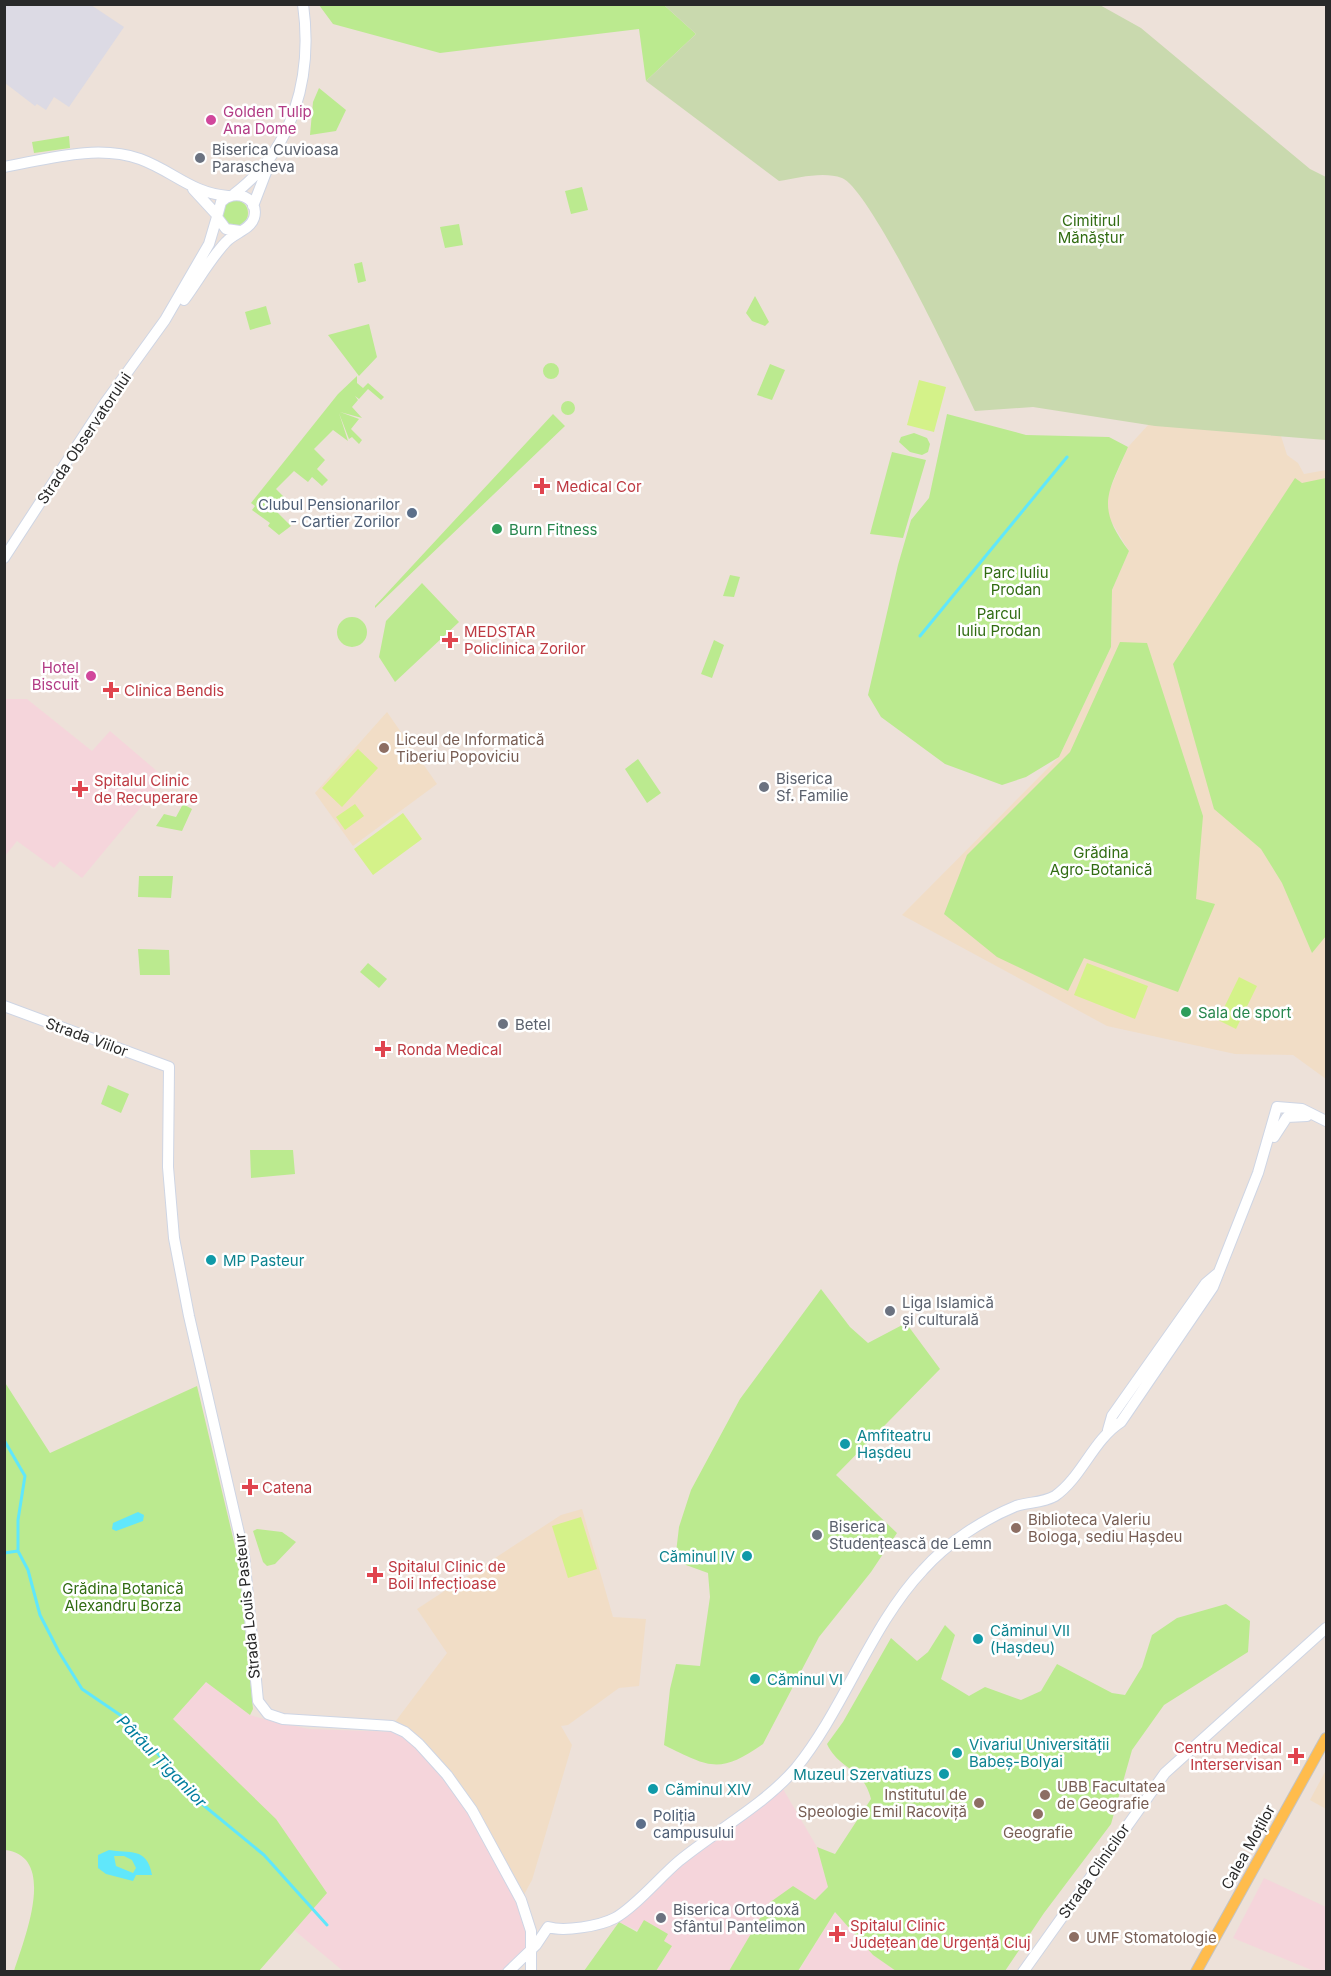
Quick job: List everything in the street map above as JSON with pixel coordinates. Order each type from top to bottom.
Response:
[{"type":"main road","name":"Calea Moților","points":[[1196,1971],[1326,1738]]},
{"type":"street","points":[[217,216],[218,206],[257,175],[272,157],[285,135],[303,82],[307,43],[303,4]]},
{"type":"street","points":[[4,167],[78,154],[112,153],[153,165],[191,188],[226,229],[240,231],[247,228],[253,220],[253,206],[272,157]]},
{"type":"street","points":[[191,188],[247,198],[253,206]]},
{"type":"street","name":"Strada Observatorului","points":[[4,558],[105,403],[165,320],[209,244],[217,216]]},
{"type":"street","name":"Strada Observatorului","points":[[165,320],[177,308],[224,244],[240,231]]},
{"type":"street","name":"Strada Viilor","points":[[4,1006],[169,1067]]},
{"type":"street","name":"Strada Louis Pasteur","points":[[169,1067],[168,1167],[176,1247],[240,1536],[248,1588],[256,1696],[260,1706],[268,1714],[284,1719],[392,1726],[412,1736],[447,1775],[482,1827],[525,1911],[531,1931],[529,1950]]},
{"type":"street","points":[[1258,1173],[1277,1107],[1302,1109],[1324,1120]]},
{"type":"street","points":[[508,1971],[548,1927],[566,1928],[616,1917],[679,1861],[796,1768],[879,1634],[922,1570],[972,1530],[1011,1508],[1054,1496],[1065,1486],[1108,1430],[1112,1416],[1206,1283],[1218,1273],[1258,1173],[1284,1120],[1296,1114],[1324,1120]]},
{"type":"street","name":"Strada Clinicilor","points":[[1023,1971],[1159,1779],[1190,1748],[1326,1628]]},
{"type":"street","points":[[529,1950],[531,1971]]},
{"type":"shaded area","points":[[5,4],[91,5],[124,27],[69,107],[54,97],[46,110],[37,104],[35,106],[5,83]]},
{"type":"shaded area","points":[[1150,423],[1281,436],[1287,455],[1298,463],[1304,474],[1326,470],[1326,1079],[1293,1055],[1235,1054],[1107,1026],[902,915],[1059,757],[1111,647],[1112,590],[1129,551],[1108,516],[1107,496],[1128,447]]},
{"type":"shaded area","name":"Spitalul Clinic de Recuperare","points":[[5,699],[27,699],[92,751],[110,731],[165,778],[82,878],[60,861],[54,868],[17,841],[5,856]]},
{"type":"shaded area","name":"Liceul de Informatică Tiberiu Popoviciu","points":[[387,712],[437,784],[353,846],[315,793]]},
{"type":"shaded area","points":[[582,1509],[613,1617],[646,1619],[639,1686],[619,1688],[568,1725],[561,1726],[572,1745],[532,1880],[521,1900],[392,1726],[447,1653],[417,1609],[561,1515]]},
{"type":"shaded area","points":[[206,1682],[250,1715],[271,1721],[309,1729],[396,1732],[407,1737],[440,1772],[469,1811],[527,1921],[527,1950],[507,1971],[343,1971],[294,1930],[326,1893],[173,1719]]},
{"type":"shaded area","points":[[1326,1770],[1326,1809],[1310,1800]]},
{"type":"shaded area","points":[[783,1789],[817,1847],[828,1887],[815,1900],[770,1903],[729,1971],[656,1971],[672,1946],[619,1922],[650,1890],[730,1825]]},
{"type":"shaded area","points":[[1264,1878],[1326,1907],[1326,1971],[1314,1971],[1233,1938]]},
{"type":"shaded area","name":"Spitalul Clinic Județean de Urgență Cluj","points":[[835,1912],[873,1955],[896,1971],[798,1972]]},
{"type":"green space","name":"Cimitirul Mănăștur","points":[[1098,4],[1141,28],[1310,169],[1326,177],[1326,440],[1155,426],[1033,407],[975,411],[913,285],[872,214],[855,190],[842,178],[827,175],[779,181],[646,81],[696,34],[664,5]]},
{"type":"green space","points":[[319,5],[664,5],[696,34],[646,81],[639,29],[440,53],[333,24]]},
{"type":"green space","points":[[319,88],[346,110],[336,131],[310,135],[313,102]]},
{"type":"green space","points":[[69,136],[70,148],[34,153],[32,142]]},
{"type":"green space","points":[[582,187],[588,210],[571,214],[565,191]]},
{"type":"green space","points":[[235,200],[244,204],[248,213],[244,222],[235,226],[226,222],[222,213],[226,204]]},
{"type":"green space","points":[[459,224],[463,245],[445,248],[440,227]]},
{"type":"green space","points":[[362,262],[366,281],[358,283],[354,264]]},
{"type":"green space","points":[[755,296],[769,322],[765,326],[752,321],[746,313]]},
{"type":"green space","points":[[266,306],[271,324],[250,330],[245,312]]},
{"type":"green space","points":[[369,324],[377,357],[359,376],[328,335]]},
{"type":"green space","points":[[551,363],[557,365],[559,371],[557,377],[551,379],[545,377],[543,371],[545,365]]},
{"type":"green space","points":[[770,364],[785,370],[772,400],[757,395]]},
{"type":"green space","points":[[357,376],[357,383],[363,388],[368,383],[384,397],[381,400],[368,389],[359,399],[355,396],[358,400],[352,407],[362,418],[340,412],[359,419],[351,429],[362,440],[359,444],[352,437],[349,439],[339,413],[348,441],[333,430],[314,449],[325,460],[317,469],[328,480],[322,486],[312,477],[308,482],[294,471],[276,489],[287,500],[276,511],[291,526],[279,535],[268,526],[270,523],[252,510],[255,506],[251,503],[338,394]]},
{"type":"green space","points":[[919,380],[946,387],[934,432],[907,425]]},
{"type":"green space","points":[[568,401],[573,403],[575,408],[573,413],[568,415],[563,413],[561,408],[563,403]]},
{"type":"green space","points":[[553,414],[565,426],[375,608],[375,606]]},
{"type":"green space","name":"Parcul Iuliu Prodan","points":[[947,414],[1026,435],[1109,437],[1128,447],[1108,499],[1108,510],[1112,522],[1129,551],[1112,590],[1111,647],[1059,757],[1026,777],[1002,785],[945,764],[881,717],[868,695],[898,565],[911,520],[929,498]]},
{"type":"green space","points":[[914,433],[927,438],[930,444],[928,452],[922,455],[910,452],[899,442],[901,437]]},
{"type":"green space","points":[[892,452],[926,460],[903,538],[870,534]]},
{"type":"green space","points":[[1295,478],[1302,483],[1326,478],[1326,936],[1312,953],[1282,883],[1261,849],[1214,809],[1173,664]]},
{"type":"green space","points":[[730,575],[740,577],[734,597],[723,596]]},
{"type":"green space","points":[[422,583],[459,622],[395,682],[379,657],[386,621]]},
{"type":"green space","points":[[352,617],[362,622],[367,632],[362,642],[352,647],[342,642],[337,632],[342,622]]},
{"type":"green space","points":[[714,640],[724,645],[712,678],[701,674]]},
{"type":"green space","name":"Grădina Agro-Botanică","points":[[1120,642],[1147,643],[1203,816],[1196,899],[1215,904],[1178,992],[1084,958],[1068,991],[997,957],[944,914],[967,855],[1070,752]]},
{"type":"green space","points":[[358,749],[378,768],[342,807],[322,788]]},
{"type":"green space","points":[[638,759],[661,793],[647,803],[625,769]]},
{"type":"green space","points":[[183,804],[192,809],[182,831],[156,826],[164,814],[176,817]]},
{"type":"green space","points":[[355,804],[364,816],[345,830],[336,817]]},
{"type":"green space","points":[[403,813],[422,839],[373,875],[354,849]]},
{"type":"green space","points":[[139,876],[173,876],[171,898],[138,897]]},
{"type":"green space","points":[[138,949],[169,950],[170,975],[140,975]]},
{"type":"green space","points":[[368,963],[387,979],[379,988],[360,972]]},
{"type":"green space","points":[[1087,963],[1148,986],[1135,1019],[1074,995]]},
{"type":"green space","points":[[1239,977],[1257,986],[1236,1029],[1218,1020]]},
{"type":"green space","points":[[108,1085],[129,1094],[121,1113],[101,1104]]},
{"type":"green space","points":[[250,1150],[293,1150],[295,1174],[251,1178]]},
{"type":"green space","points":[[821,1289],[850,1327],[868,1343],[906,1323],[940,1369],[836,1475],[897,1533],[871,1572],[819,1637],[763,1744],[748,1754],[724,1764],[703,1763],[664,1745],[670,1689],[676,1664],[700,1666],[710,1597],[708,1573],[675,1561],[679,1527],[691,1490],[740,1399]]},
{"type":"green space","name":"Grădina Botanică Alexandru Borza","points":[[4,1381],[50,1453],[197,1386],[239,1563],[253,1709],[250,1715],[206,1682],[173,1719],[276,1819],[327,1893],[259,1971],[14,1971],[29,1922],[34,1883],[30,1867],[21,1856],[5,1850]]},
{"type":"green space","points":[[581,1517],[597,1569],[568,1578],[552,1526]]},
{"type":"green space","points":[[257,1529],[282,1532],[296,1542],[275,1564],[267,1566],[263,1562],[253,1531]]},
{"type":"green space","points":[[1226,1604],[1250,1621],[1248,1652],[1164,1705],[1132,1750],[1111,1824],[1044,1913],[1005,1971],[896,1971],[873,1955],[835,1912],[798,1971],[729,1971],[769,1903],[793,1886],[815,1900],[828,1887],[817,1847],[835,1854],[871,1799],[857,1774],[832,1753],[827,1744],[843,1722],[891,1638],[917,1661],[928,1652],[945,1625],[955,1635],[941,1679],[969,1696],[985,1687],[1021,1700],[1041,1691],[1057,1664],[1112,1693],[1125,1695],[1142,1667],[1152,1635],[1177,1618]]},
{"type":"green space","points":[[644,1920],[668,1934],[664,1941],[672,1946],[656,1971],[584,1971],[619,1922],[637,1932]]},
{"type":"water","points":[[138,1512],[144,1515],[143,1521],[116,1531],[112,1529],[113,1523]]},
{"type":"water","points":[[109,1850],[136,1853],[146,1859],[152,1875],[136,1875],[133,1881],[106,1874],[98,1868],[98,1855]],"holes":[[[114,1856],[124,1856],[132,1860],[136,1868],[133,1873],[116,1866]]]},
{"type":"waterway","points":[[920,636],[1067,457]]},
{"type":"waterway","name":"Pârâul Țiganilor","points":[[4,1440],[25,1476],[18,1520],[18,1551],[28,1570],[40,1615],[82,1689],[129,1721],[202,1804],[264,1855],[327,1925]]},
{"type":"waterway","points":[[4,1553],[18,1551]]},
{"type":"place","name":"Golden Tulip Ana Dome","points":[[211,120]]},
{"type":"place","name":"Biserica Cuvioasa Parascheva","points":[[200,158]]},
{"type":"place","name":"Medical Cor","points":[[542,486]]},
{"type":"place","name":"Clubul Pensionarilor - Cartier Zorilor","points":[[412,513]]},
{"type":"place","name":"Burn Fitness","points":[[497,529]]},
{"type":"place","name":"MEDSTAR Policlinica Zorilor","points":[[450,640]]},
{"type":"place","name":"Hotel Biscuit","points":[[91,676]]},
{"type":"place","name":"Clinica Bendis","points":[[111,690]]},
{"type":"place","name":"Liceul de Informatică Tiberiu Popoviciu","points":[[384,748]]},
{"type":"place","name":"Biserica Sf. Familie","points":[[764,787]]},
{"type":"place","name":"Spitalul Clinic de Recuperare","points":[[80,789]]},
{"type":"place","name":"Sala de sport","points":[[1186,1012]]},
{"type":"place","name":"Betel","points":[[503,1024]]},
{"type":"place","name":"Ronda Medical","points":[[383,1049]]},
{"type":"place","name":"MP Pasteur","points":[[211,1260]]},
{"type":"place","name":"Liga Islamică și culturală","points":[[890,1311]]},
{"type":"place","name":"Amfiteatru Hașdeu","points":[[845,1444]]},
{"type":"place","name":"Catena","points":[[250,1487]]},
{"type":"place","name":"Biblioteca Valeriu Bologa, sediu Hașdeu","points":[[1016,1528]]},
{"type":"place","name":"Biserica Studențească de Lemn","points":[[817,1535]]},
{"type":"place","name":"Căminul IV","points":[[747,1556]]},
{"type":"place","name":"Spitalul Clinic de Boli Infecțioase","points":[[375,1575]]},
{"type":"place","name":"Căminul VII (Hașdeu)","points":[[978,1639]]},
{"type":"place","name":"Căminul VI","points":[[755,1679]]},
{"type":"place","name":"Vivariul Universității Babeș-Bolyai","points":[[957,1753]]},
{"type":"place","name":"Centru Medical Interservisan","points":[[1296,1756]]},
{"type":"place","name":"Muzeul Szervatiuzs","points":[[944,1774]]},
{"type":"place","name":"Căminul XIV","points":[[653,1789]]},
{"type":"place","name":"UBB Facultatea de Geografie","points":[[1045,1795]]},
{"type":"place","name":"Institutul de Speologie Emil Racoviță","points":[[979,1803]]},
{"type":"place","name":"Geografie","points":[[1038,1814]]},
{"type":"place","name":"Poliția campusului","points":[[641,1824]]},
{"type":"place","name":"Biserica Ortodoxă Sfântul Pantelimon","points":[[661,1918]]},
{"type":"place","name":"Spitalul Clinic Județean de Urgență Cluj","points":[[837,1934]]},
{"type":"place","name":"UMF Stomatologie","points":[[1074,1937]]},
{"type":"park label","name":"Parc Iuliu Prodan","points":[[1016,580]]}]
